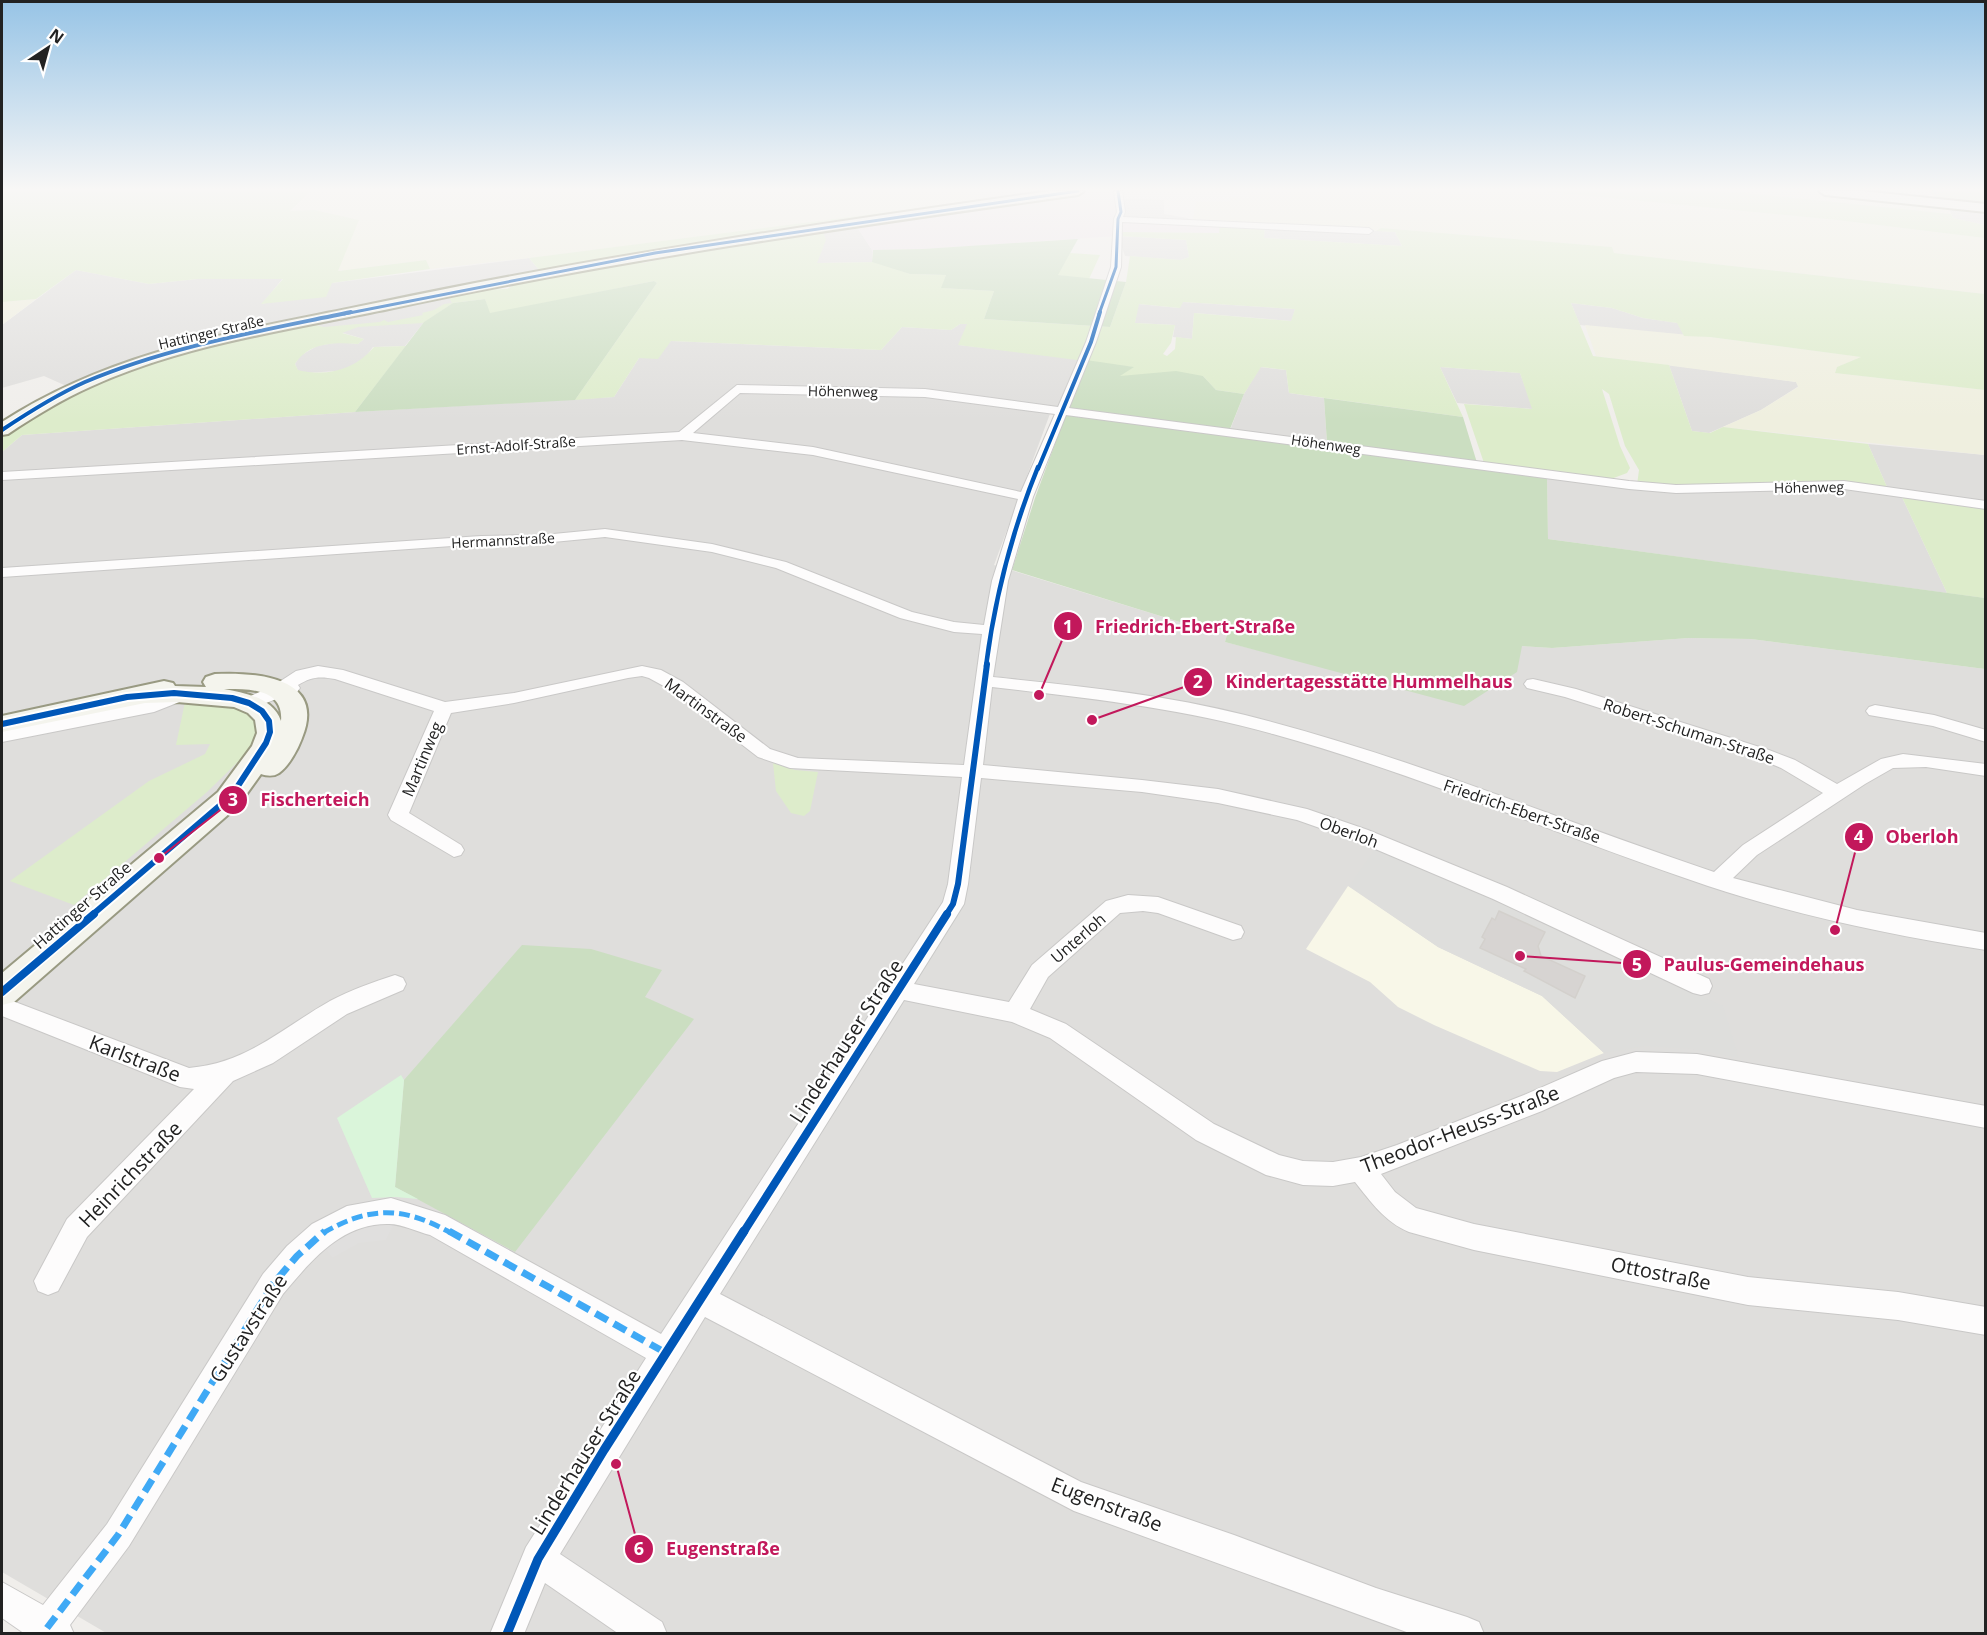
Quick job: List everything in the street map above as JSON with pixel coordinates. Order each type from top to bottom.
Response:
[{"type":"main road","name":"Hattinger Straße","points":[[2,430],[44,402],[72,388],[155,357],[203,344],[399,302],[577,267]]},
{"type":"main road","points":[[2,724],[174,687],[232,681],[259,684],[279,690]]},
{"type":"main road","name":"Hattinger Straße","points":[[4,990],[237,790],[253,781],[272,764],[292,732],[295,722],[293,708],[286,696],[279,690]]},
{"type":"main road","points":[[145,695],[212,695],[250,703]]},
{"type":"main road","name":"Hattinger Straße","points":[[237,790],[265,747],[270,733],[269,720],[261,709],[250,703]]},
{"type":"street","name":"Linderhauser Straße","points":[[507,1634],[538,1559],[604,1450],[953,904],[958,884],[991,630],[1000,581],[1026,497],[1091,342],[1116,267]]},
{"type":"street","name":"Höhenweg","points":[[682,436],[737,389],[925,393],[1062,409],[1629,485],[1688,489],[1844,484],[1986,505]]},
{"type":"street","name":"Ernst-Adolf-Straße","points":[[2,476],[682,436],[756,441],[819,451],[1026,497]]},
{"type":"street","name":"Hermannstraße","points":[[2,572],[481,540],[543,539],[605,533],[712,548],[762,559],[800,571],[906,615],[954,627],[991,630]]},
{"type":"street","name":"Martinstraße","points":[[250,703],[279,690],[337,674],[444,708],[514,698],[642,671],[655,674],[676,686],[764,753],[779,759],[796,764],[972,772]]},
{"type":"street","name":"Friedrich-Ebert-Straße","points":[[985,681],[1133,698],[1278,729],[1388,764],[1718,880],[1837,914],[1920,932],[1986,942]]},
{"type":"street","name":"Robert-Schuman-Straße","points":[[1533,684],[1570,693],[1763,754],[1788,764],[1839,793]]},
{"type":"street","points":[[2,736],[154,706],[181,695]]},
{"type":"street","name":"Martinweg","points":[[444,708],[398,815],[454,850]]},
{"type":"street","points":[[1875,711],[1934,721],[1986,736]]},
{"type":"street","points":[[1718,880],[1750,850],[1876,769],[1903,760],[1986,770]]},
{"type":"street","name":"Oberloh","points":[[972,772],[1142,786],[1218,796],[1300,814],[1361,835],[1500,893],[1701,986]]},
{"type":"street","name":"Unterloh","points":[[1015,1013],[1040,971],[1113,907],[1128,902],[1149,903],[1233,932]]},
{"type":"street","name":"Karlstraße","points":[[4,990],[189,1078],[223,1076],[246,1066],[334,1011],[395,984]]},
{"type":"street","name":"Theodor-Heuss-Straße","points":[[899,990],[1015,1013],[1058,1031],[1206,1132],[1275,1166],[1303,1173],[1333,1174],[1361,1169],[1398,1158],[1610,1068],[1636,1062],[1697,1064],[1986,1118]]},
{"type":"street","name":"Heinrichstraße","points":[[48,1281],[77,1228],[223,1076]]},
{"type":"street","name":"Ottostraße","points":[[1361,1169],[1386,1201],[1409,1219],[1474,1237],[1748,1291],[1898,1306],[1986,1321]]},
{"type":"street","name":"Gustavstraße","points":[[52,1631],[118,1535],[273,1284],[297,1256],[322,1233],[346,1219],[391,1211],[436,1224],[666,1353]]},
{"type":"street","name":"Eugenstraße","points":[[701,1299],[1074,1496],[1234,1551],[1376,1605],[1467,1634]]},
{"type":"street","points":[[538,1559],[650,1634]]},
{"type":"street","points":[[2,1599],[52,1631]]},
{"type":"shaded area","points":[[456,267],[537,267],[540,271],[445,291],[454,302],[424,322],[405,346],[373,347],[364,359],[350,368],[337,371],[307,373],[298,371],[295,364],[300,356],[317,346],[339,342],[358,344],[364,339],[306,322],[71,388],[44,376],[2,388],[2,325],[76,270],[149,284],[197,279],[283,278],[262,304],[332,283]]},
{"type":"shaded area","points":[[1182,302],[1295,309],[1292,321],[1194,313],[1192,339],[1173,337],[1175,325],[1135,323],[1138,304],[1179,308]]},
{"type":"shaded area","points":[[1571,303],[1612,308],[1643,318],[1678,323],[1684,336],[1580,325]]},
{"type":"shaded area","points":[[960,324],[968,324],[959,345],[1081,359],[1060,405],[1051,411],[994,565],[1183,623],[1228,632],[1225,642],[1320,666],[1522,646],[1552,648],[1689,638],[1751,639],[1985,669],[1985,1633],[108,1634],[2,1572],[2,452],[22,435],[614,397],[639,358],[671,341],[881,350],[902,327],[951,330]]},
{"type":"shaded area","points":[[1669,365],[1796,382],[1799,386],[1761,410],[1709,433],[1692,431]]},
{"type":"shaded area","points":[[1260,367],[1286,370],[1289,393],[1324,398],[1327,444],[1230,430],[1244,394]]},
{"type":"shaded area","points":[[1440,367],[1520,373],[1533,409],[1457,403]]},
{"type":"shaded area","points":[[1868,444],[1985,455],[1985,506],[1901,495],[1947,593],[1548,539],[1547,475],[1672,486],[1845,481],[1887,487]]},
{"type":"shaded area","points":[[1376,847],[1492,897],[1532,919],[1723,1006],[1739,1058],[1691,1049],[1646,1046],[1604,1053],[1542,996],[1438,947],[1349,886]]},
{"type":"shaded area","points":[[1348,886],[1438,947],[1542,996],[1604,1053],[1557,1072],[1540,1071],[1398,1007],[1370,982],[1306,949]]},
{"type":"shaded area","points":[[377,1223],[395,1223],[386,1240],[359,1243],[332,1258],[324,1246],[358,1228]]},
{"type":"green space","points":[[2,267],[340,267],[338,271],[368,267],[430,269],[332,283],[326,297],[261,304],[283,279],[197,279],[149,284],[76,270],[36,299],[2,302]]},
{"type":"green space","points":[[334,267],[367,267],[337,271]]},
{"type":"green space","points":[[537,267],[561,267],[540,271]]},
{"type":"green space","points":[[602,267],[892,267],[910,274],[946,275],[942,288],[994,291],[984,319],[1110,327],[1126,282],[1128,267],[1743,267],[1985,294],[1985,390],[1835,373],[1837,367],[1861,357],[1710,337],[1684,336],[1677,323],[1643,318],[1612,308],[1571,303],[1593,356],[1669,365],[1692,431],[1710,433],[1723,427],[1868,444],[1887,487],[1845,481],[1637,485],[1639,470],[1625,446],[1609,394],[1602,389],[1620,446],[1630,468],[1627,473],[1611,479],[1484,463],[1464,404],[1532,409],[1520,373],[1440,367],[1463,417],[1289,393],[1286,370],[1261,367],[1244,394],[1216,390],[1203,376],[1118,376],[1132,367],[958,345],[967,324],[960,324],[951,330],[902,327],[881,350],[671,341],[658,359],[639,358],[614,397],[575,400],[657,283],[654,281],[489,314],[485,299],[453,303],[423,323],[358,327],[342,333],[364,339],[358,344],[323,345],[307,351],[295,364],[298,370],[319,373],[340,370],[349,366],[374,347],[406,346],[355,412],[22,435],[2,452],[2,438],[29,416],[122,371],[201,347],[312,324],[324,327],[384,320],[388,322],[423,315],[422,313],[452,303],[447,294],[472,290],[507,289],[521,281]],"holes":[[[1183,302],[1295,309],[1291,321],[1194,313],[1192,339],[1176,337],[1175,349],[1167,356],[1163,354],[1171,343],[1175,325],[1135,323],[1139,304],[1180,308]]]},
{"type":"green space","points":[[889,267],[1062,267],[1058,275],[1126,282],[1110,327],[984,319],[994,291],[941,288],[946,275],[910,274]]},
{"type":"green space","points":[[1062,267],[1094,267],[1089,279],[1057,275]]},
{"type":"green space","points":[[1743,267],[1985,267],[1985,294]]},
{"type":"green space","points":[[654,281],[657,283],[575,400],[355,412],[424,322],[453,303],[485,299],[490,313]]},
{"type":"green space","points":[[36,299],[2,325],[2,302]]},
{"type":"green space","points":[[1585,325],[1710,337],[1862,357],[1837,367],[1835,373],[1985,390],[1985,455],[1723,427],[1761,410],[1798,387],[1796,382],[1596,356]]},
{"type":"green space","points":[[1086,360],[1134,367],[1120,376],[1176,371],[1203,376],[1216,390],[1244,394],[1230,429],[1327,443],[1324,398],[1463,417],[1478,466],[1547,475],[1548,539],[1985,598],[1985,669],[1751,639],[1689,638],[1552,648],[1522,646],[1517,672],[1464,706],[1225,642],[1228,631],[1183,623],[1012,570],[1035,498]]},
{"type":"green space","points":[[1901,495],[1985,507],[1985,598],[1947,593]]},
{"type":"green space","points":[[185,702],[241,707],[253,716],[258,728],[255,745],[207,792],[74,905],[10,881],[149,781],[205,754],[210,744],[176,745]]},
{"type":"green space","points":[[773,763],[795,770],[818,772],[810,811],[804,816],[791,813],[776,791]]},
{"type":"green space","points":[[522,945],[591,949],[662,970],[645,997],[694,1019],[515,1252],[395,1187],[404,1080]]},
{"type":"green space","points":[[401,1075],[404,1080],[395,1187],[418,1199],[372,1198],[337,1118]]},
{"type":"building","points":[[1499,911],[1545,932],[1538,946],[1541,956],[1585,976],[1575,998],[1524,971],[1526,969],[1480,948],[1485,939],[1482,937],[1492,918],[1495,920]]},
{"type":"marked path","points":[[47,1628],[118,1535],[273,1284],[297,1256],[322,1233],[347,1219],[391,1211],[436,1224],[666,1353]]},
{"type":"cycle path","points":[[2,430],[42,404],[84,383],[173,352],[266,330],[574,267]]},
{"type":"cycle path","points":[[507,1634],[538,1559],[604,1450],[953,904],[958,884],[991,630],[1000,581],[1026,497],[1091,342],[1116,267]]},
{"type":"cycle path","points":[[2,724],[127,697],[174,693],[213,695],[249,703],[262,711],[270,727],[269,738],[264,748],[236,791],[228,799],[2,992]]},
{"type":"place","name":"Friedrich-Ebert-Straße","points":[[1039,695]]},
{"type":"place","name":"Kindertagesstätte Hummelhaus","points":[[1092,720]]},
{"type":"place","name":"Fischerteich","points":[[159,858]]},
{"type":"place","name":"Oberloh","points":[[1835,930]]},
{"type":"place","name":"Paulus-Gemeindehaus","points":[[1520,956]]},
{"type":"place","name":"Eugenstraße","points":[[616,1464]]}]
